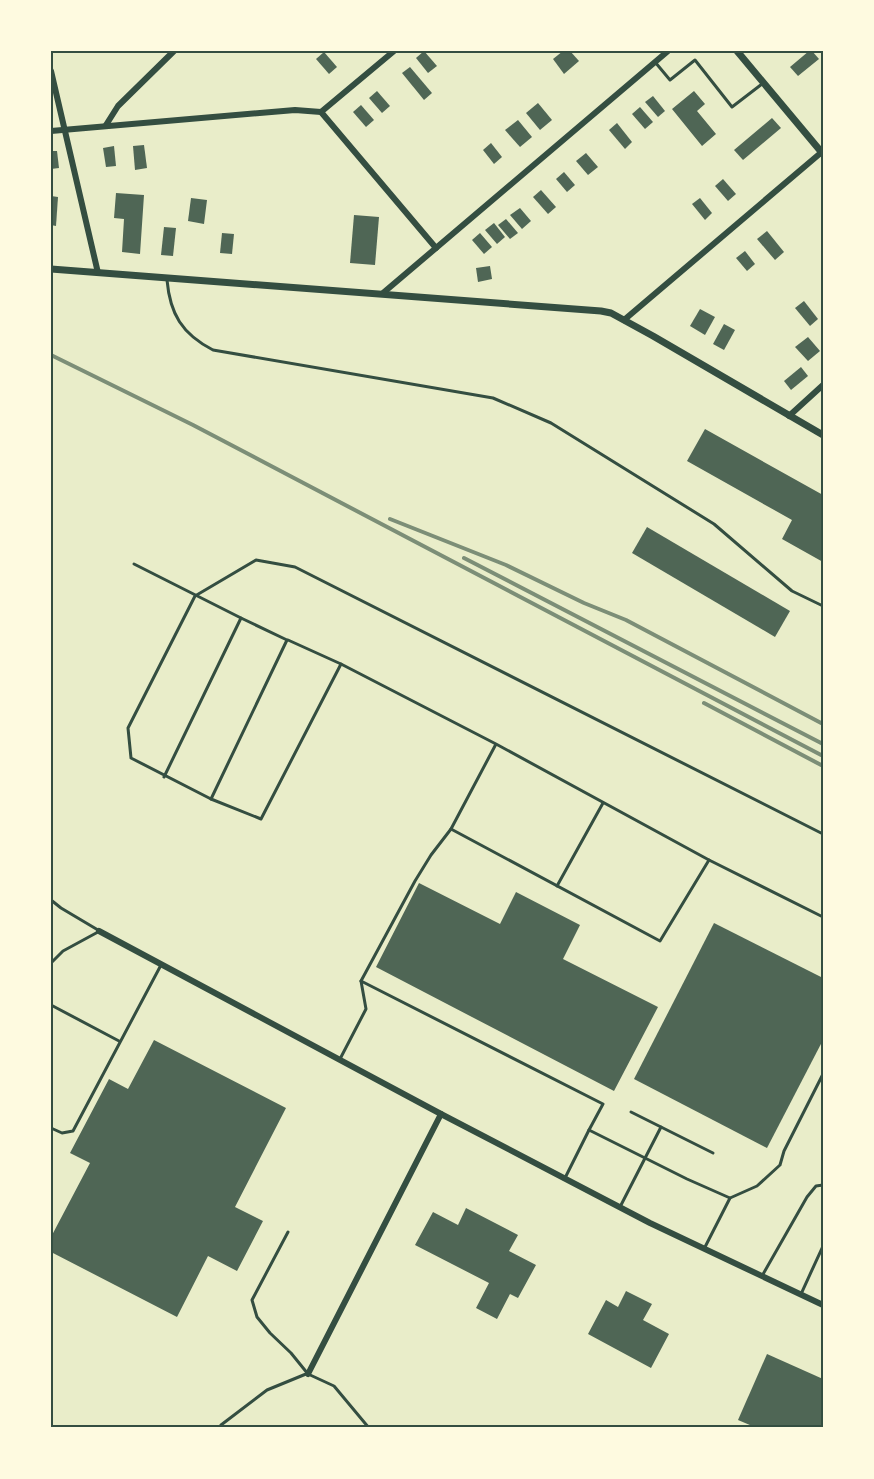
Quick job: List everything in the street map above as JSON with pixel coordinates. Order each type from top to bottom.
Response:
[{"type":"street","points":[[106,125],[118,106],[174,51]]},
{"type":"street","points":[[51,131],[295,110],[321,112],[394,51]]},
{"type":"street","points":[[383,293],[668,51]]},
{"type":"street","points":[[624,320],[823,152],[737,51]]},
{"type":"street","points":[[51,71],[98,273]]},
{"type":"street","points":[[321,112],[436,248]]},
{"type":"street","points":[[51,269],[601,311],[624,320],[823,435]]},
{"type":"street","points":[[789,416],[823,385]]},
{"type":"street","points":[[99,931],[620,1207],[823,1305]]},
{"type":"street","points":[[308,1374],[441,1114]]},
{"type":"lane","points":[[655,62],[670,80],[695,60],[732,106],[763,82]]},
{"type":"lane","points":[[167,278],[169,301],[177,320],[196,341],[213,350],[493,398],[551,423],[714,524],[792,591],[823,606]]},
{"type":"lane","points":[[341,664],[261,819],[211,799],[131,759],[128,728],[195,596],[256,560],[295,567],[823,834]]},
{"type":"lane","points":[[134,564],[195,596],[341,664],[496,744],[709,860],[823,917]]},
{"type":"lane","points":[[164,777],[241,618]]},
{"type":"lane","points":[[211,799],[287,640]]},
{"type":"lane","points":[[340,1060],[366,1009],[361,981],[415,881],[451,829],[496,744]]},
{"type":"lane","points":[[557,886],[603,803]]},
{"type":"lane","points":[[451,829],[660,941],[709,860]]},
{"type":"lane","points":[[51,900],[99,931],[63,951],[51,963]]},
{"type":"lane","points":[[51,1128],[62,1133],[73,1131],[161,964]]},
{"type":"lane","points":[[361,981],[603,1104],[565,1178]]},
{"type":"lane","points":[[51,1005],[119,1041]]},
{"type":"lane","points":[[704,1249],[730,1198],[757,1186],[780,1165],[784,1151],[823,1074]]},
{"type":"lane","points":[[631,1112],[713,1153]]},
{"type":"lane","points":[[620,1207],[661,1127]]},
{"type":"lane","points":[[589,1130],[730,1198]]},
{"type":"lane","points":[[762,1276],[807,1197],[816,1186],[823,1185]]},
{"type":"lane","points":[[288,1232],[252,1300],[257,1317],[308,1374],[334,1386],[369,1428]]},
{"type":"lane","points":[[801,1294],[823,1246]]},
{"type":"lane","points":[[220,1427],[267,1390],[308,1374]]},
{"type":"lane","points":[[220,1427],[225,1428]]},
{"type":"building","points":[[424,51],[437,66],[428,73],[416,58]]},
{"type":"building","points":[[563,51],[570,51],[579,61],[564,74],[553,59]]},
{"type":"building","points":[[812,51],[819,59],[798,76],[790,67]]},
{"type":"building","points":[[324,52],[337,67],[329,74],[316,59]]},
{"type":"building","points":[[410,67],[432,93],[424,100],[402,73]]},
{"type":"building","points":[[377,91],[390,106],[382,113],[369,98]]},
{"type":"building","points":[[694,91],[705,104],[697,111],[716,134],[702,146],[672,109]]},
{"type":"building","points":[[653,96],[665,111],[658,117],[645,102]]},
{"type":"building","points":[[538,103],[552,120],[540,130],[526,113]]},
{"type":"building","points":[[361,105],[374,120],[366,127],[353,112]]},
{"type":"building","points":[[640,107],[653,122],[645,129],[632,114]]},
{"type":"building","points":[[772,118],[781,128],[743,160],[734,150]]},
{"type":"building","points":[[518,120],[532,137],[520,147],[505,130]]},
{"type":"building","points":[[617,123],[632,142],[625,149],[609,130]]},
{"type":"building","points":[[491,143],[502,157],[494,164],[483,150]]},
{"type":"building","points":[[144,145],[147,168],[135,170],[133,146]]},
{"type":"building","points":[[114,146],[116,166],[106,167],[103,148]]},
{"type":"building","points":[[51,151],[57,151],[59,168],[51,169]]},
{"type":"building","points":[[586,153],[598,167],[588,175],[576,161]]},
{"type":"building","points":[[564,172],[575,185],[567,192],[556,179]]},
{"type":"building","points":[[723,179],[736,194],[728,201],[715,186]]},
{"type":"building","points":[[541,190],[556,207],[548,214],[533,197]]},
{"type":"building","points":[[116,193],[144,195],[140,254],[122,252],[124,219],[114,218]]},
{"type":"building","points":[[51,196],[58,197],[56,226],[51,225]]},
{"type":"building","points":[[191,198],[207,200],[204,224],[188,221]]},
{"type":"building","points":[[700,198],[712,213],[705,220],[692,204]]},
{"type":"building","points":[[520,208],[531,221],[522,229],[510,215]]},
{"type":"building","points":[[354,215],[379,217],[375,265],[350,263]]},
{"type":"building","points":[[506,219],[518,233],[510,239],[498,225]]},
{"type":"building","points":[[494,223],[505,237],[497,244],[485,230]]},
{"type":"building","points":[[164,227],[176,228],[173,256],[161,255]]},
{"type":"building","points":[[767,231],[784,252],[775,260],[757,239]]},
{"type":"building","points":[[222,233],[234,234],[232,254],[220,253]]},
{"type":"building","points":[[480,233],[492,247],[484,254],[472,240]]},
{"type":"building","points":[[745,251],[755,264],[747,271],[736,258]]},
{"type":"building","points":[[490,266],[492,279],[478,282],[476,268]]},
{"type":"building","points":[[804,301],[818,319],[810,326],[795,308]]},
{"type":"building","points":[[700,309],[715,317],[705,335],[690,326]]},
{"type":"building","points":[[724,324],[735,330],[724,350],[713,344]]},
{"type":"building","points":[[808,337],[820,351],[808,361],[795,347]]},
{"type":"building","points":[[801,367],[808,376],[791,390],[784,381]]},
{"type":"building","points":[[705,429],[823,495],[823,562],[782,539],[792,520],[687,461]]},
{"type":"building","points":[[647,527],[790,611],[775,637],[632,553]]},
{"type":"building","points":[[419,883],[500,924],[516,892],[580,925],[563,959],[658,1007],[614,1091],[376,967]]},
{"type":"building","points":[[714,923],[823,978],[823,1040],[767,1148],[634,1079]]},
{"type":"building","points":[[154,1040],[286,1108],[235,1207],[263,1221],[237,1271],[208,1256],[177,1317],[51,1252],[51,1237],[90,1163],[70,1153],[109,1079],[128,1089]]},
{"type":"building","points":[[466,1208],[518,1235],[509,1251],[536,1265],[518,1298],[510,1294],[497,1319],[476,1308],[489,1283],[415,1245],[433,1212],[458,1225]]},
{"type":"building","points":[[626,1291],[652,1304],[643,1320],[669,1334],[651,1368],[588,1334],[606,1300],[618,1307]]},
{"type":"building","points":[[767,1354],[823,1379],[823,1428],[757,1428],[738,1420]]},
{"type":"railway","points":[[51,355],[193,425],[823,756]]},
{"type":"railway","points":[[390,519],[506,565],[584,603],[626,620],[823,724]]},
{"type":"railway","points":[[464,558],[823,744]]},
{"type":"railway","points":[[704,703],[823,766]]}]
